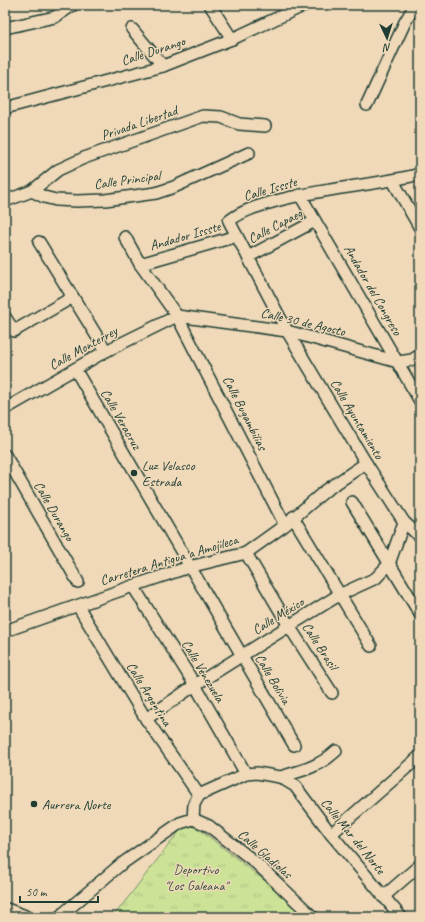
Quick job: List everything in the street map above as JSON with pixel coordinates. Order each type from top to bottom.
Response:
[{"type":"main road","points":[[5,910],[24,917]]},
{"type":"street","points":[[5,28],[54,17],[73,5]]},
{"type":"street","points":[[210,5],[232,39]]},
{"type":"street","name":"Calle Durango","points":[[5,108],[162,66],[232,39],[302,5]]},
{"type":"street","points":[[367,105],[405,22],[415,5]]},
{"type":"street","points":[[132,29],[162,66]]},
{"type":"street","name":"Privada Libertad","points":[[32,191],[58,170],[84,158],[203,116],[221,117],[239,124],[265,126]]},
{"type":"street","name":"Calle Principal","points":[[32,191],[50,199],[77,202],[156,193],[174,187],[249,153]]},
{"type":"street","name":"Calle Issste","points":[[287,331],[229,221],[236,215],[251,208],[300,194],[392,181],[420,174]]},
{"type":"street","points":[[392,181],[420,228]]},
{"type":"street","points":[[5,201],[32,191]]},
{"type":"street","name":"Andador del Congreso","points":[[300,194],[420,401]]},
{"type":"street","name":"Calle Capaeg","points":[[248,257],[316,221]]},
{"type":"street","name":"Andador Issste","points":[[140,264],[237,236]]},
{"type":"street","points":[[125,237],[140,264],[177,316]]},
{"type":"street","points":[[39,242],[106,351]]},
{"type":"street","points":[[5,317],[14,331],[73,297]]},
{"type":"street","name":"Calle 30 de Agosto","points":[[177,316],[287,331],[398,362]]},
{"type":"street","name":"Calle Monterrey","points":[[5,409],[106,351],[177,316]]},
{"type":"street","name":"Calle Bugambilias","points":[[177,316],[289,521],[340,595],[370,646]]},
{"type":"street","name":"Calle Ayuntamiento","points":[[287,331],[366,463],[404,522],[416,534],[420,535]]},
{"type":"street","points":[[398,362],[412,360],[420,355]]},
{"type":"street","name":"Calle Veracruz","points":[[75,369],[190,567]]},
{"type":"street","name":"Calle Durango","points":[[5,455],[78,582]]},
{"type":"street","name":"Carretera Antigua a Amojileca","points":[[5,631],[190,567],[246,553],[289,521],[325,491],[366,463]]},
{"type":"street","points":[[352,502],[420,614]]},
{"type":"street","name":"Calle México","points":[[146,719],[195,685],[242,657],[289,626],[340,595],[376,578],[389,564],[404,522]]},
{"type":"street","name":"Calle Brasil","points":[[246,553],[289,626],[332,693]]},
{"type":"street","name":"Calle Bolivia","points":[[190,567],[294,745]]},
{"type":"street","name":"Calle Venezuela","points":[[132,586],[195,685],[246,774]]},
{"type":"street","name":"Calle Argentina","points":[[78,606],[146,719],[199,795]]},
{"type":"street","points":[[59,917],[120,865],[180,823],[193,820],[194,804],[199,795],[246,774],[257,773],[280,777],[314,766],[326,760],[336,751]]},
{"type":"street","points":[[331,834],[420,756]]},
{"type":"street","name":"Calle Mar del Norte","points":[[280,777],[295,786],[331,834],[401,917]]},
{"type":"street","name":"Calle Gladiolas","points":[[193,820],[209,826],[255,862],[313,917]]},
{"type":"street","points":[[383,897],[420,865]]},
{"type":"green space","name":"Deportivo \"Los Galeana\"","points":[[188,820],[311,917],[113,917]]},
{"type":"place","name":"Luz Velasco Estrada","points":[[134,473]]},
{"type":"place","name":"Aurrera Norte","points":[[34,804]]}]
